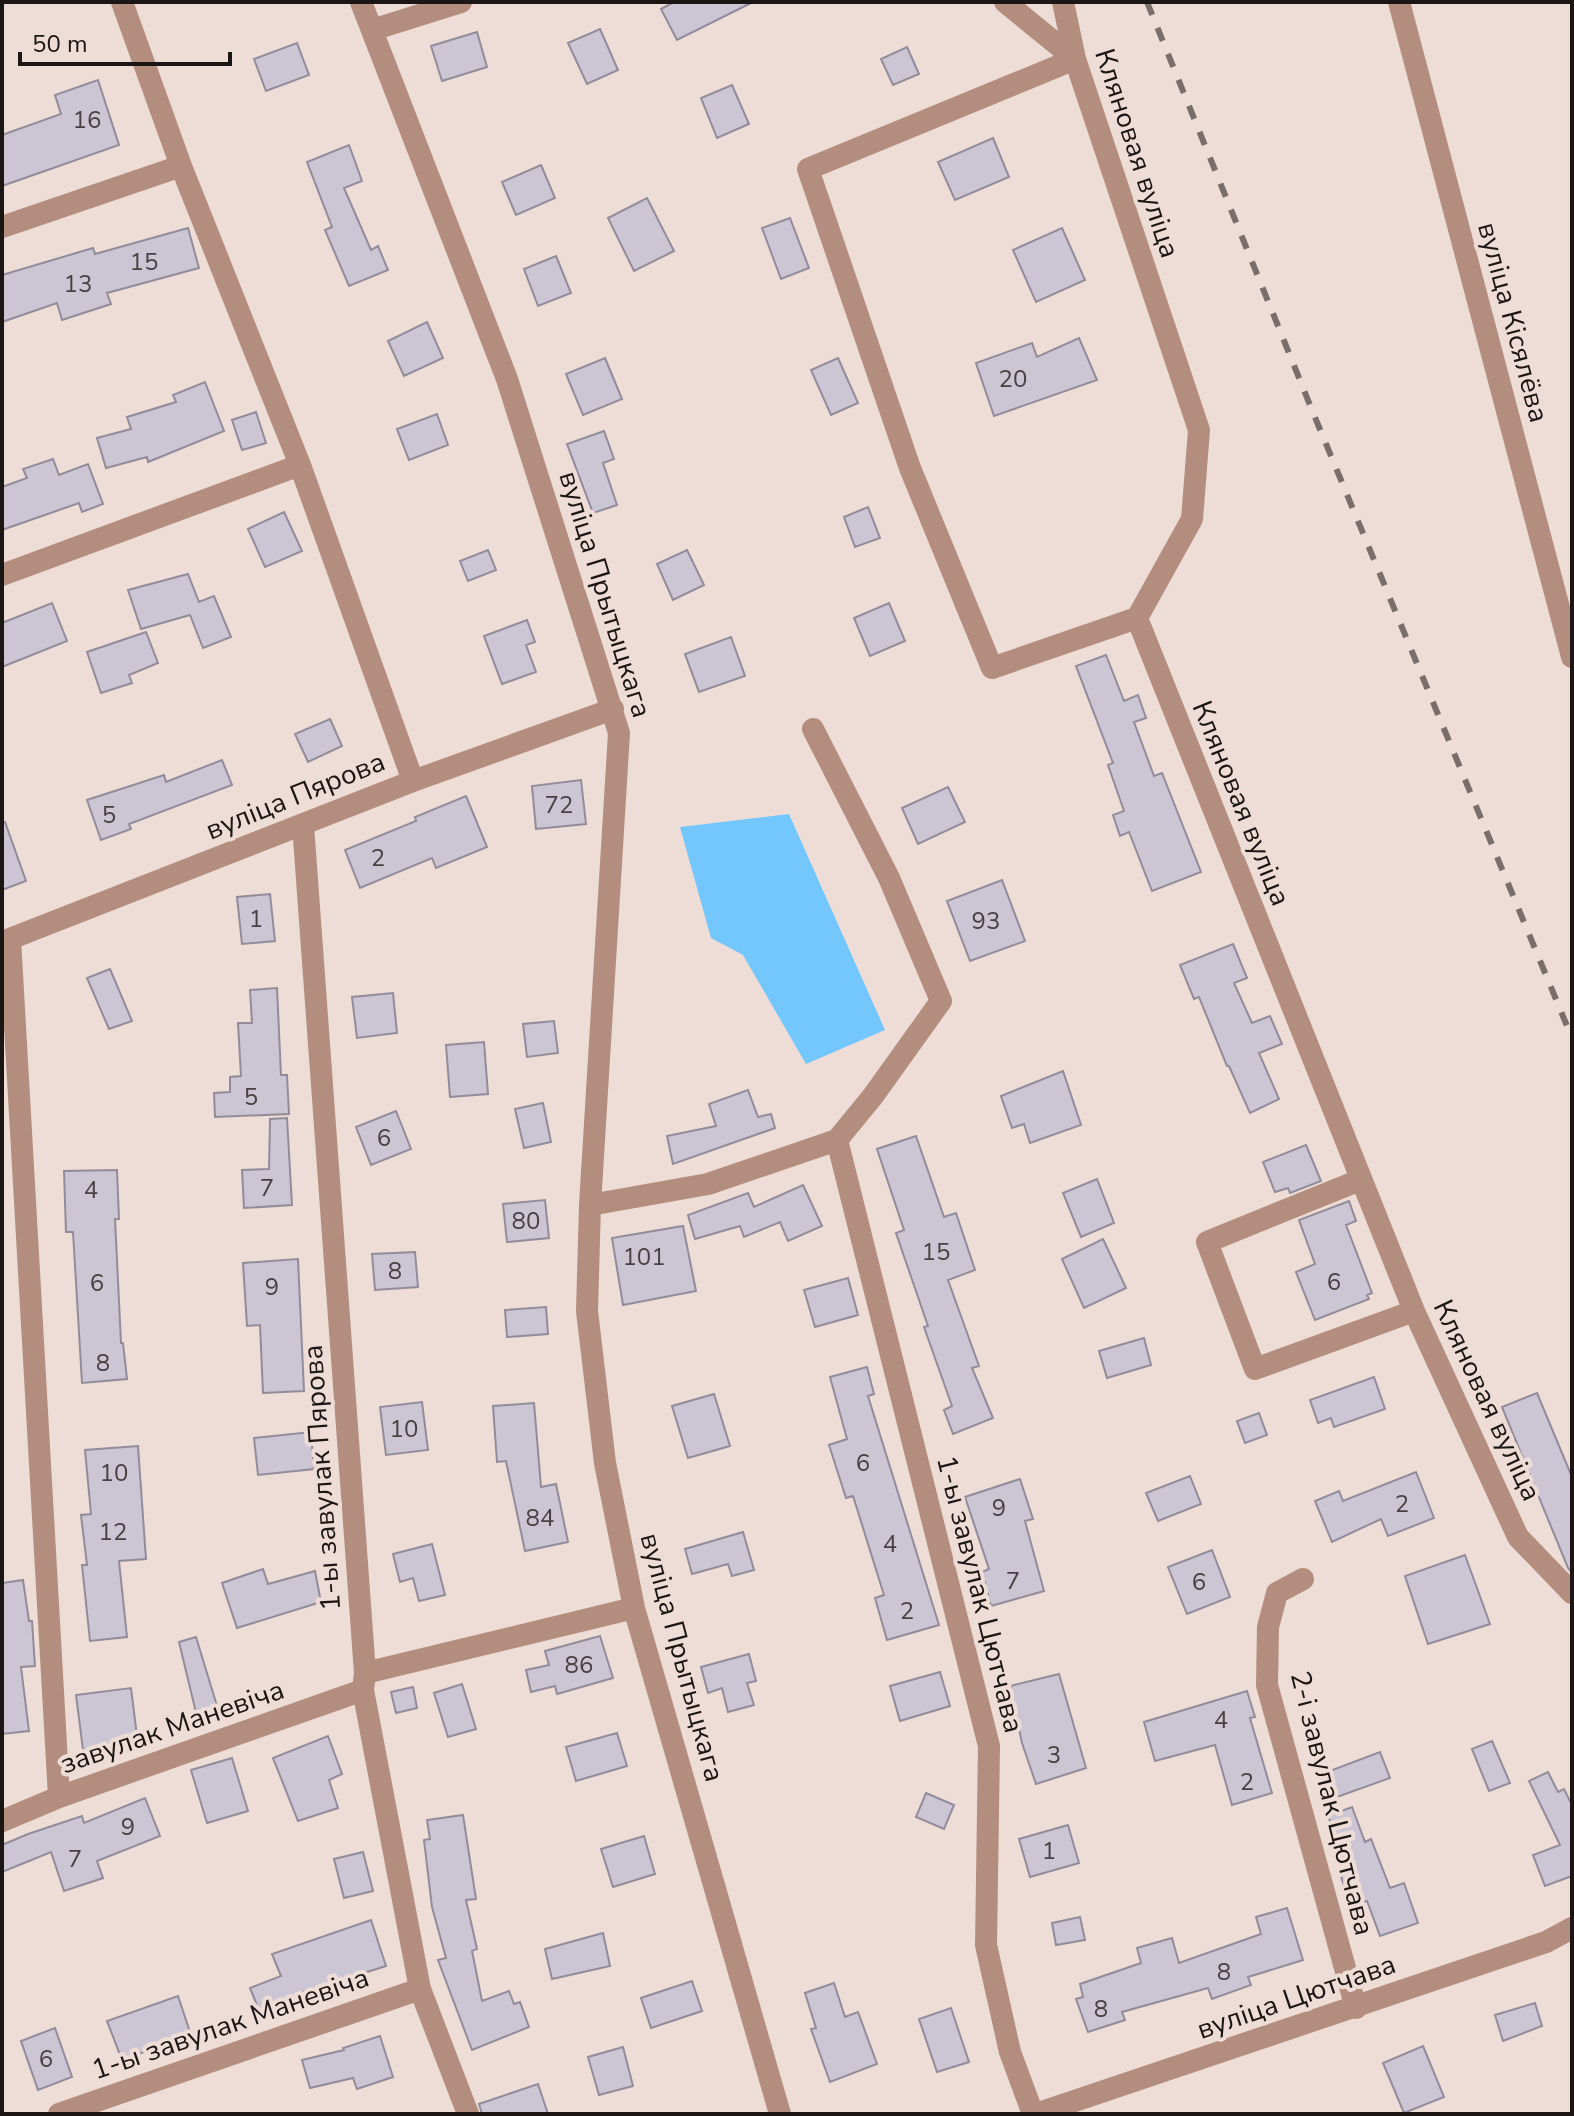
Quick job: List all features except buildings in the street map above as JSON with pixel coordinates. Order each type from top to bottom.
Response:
[{"type":"street","points":[[122,2],[181,166],[300,465],[413,781]]},
{"type":"street","name":"вуліца Прытыцкага","points":[[361,2],[507,379],[619,733],[590,1205],[587,1311],[605,1463],[634,1608],[780,2114]]},
{"type":"street","points":[[372,30],[461,2]]},
{"type":"street","points":[[1005,2],[1075,59],[808,169],[910,468],[992,668],[1137,618]]},
{"type":"street","name":"Кляновая вуліца","points":[[1063,2],[1075,59],[1199,430],[1192,519],[1137,618],[1414,1311],[1518,1537],[1572,1593]]},
{"type":"street","name":"вуліца Кісялёва","points":[[1399,2],[1572,657]]},
{"type":"street","points":[[2,227],[181,166]]},
{"type":"street","points":[[2,575],[300,465]]},
{"type":"street","name":"вуліца Пярова","points":[[6,940],[413,781],[613,709]]},
{"type":"street","points":[[590,1205],[708,1184],[837,1140],[873,1096],[941,1001],[889,878],[813,729]]},
{"type":"street","name":"1-ы завулак Пярова","points":[[303,825],[364,1682],[420,1989],[468,2114]]},
{"type":"street","points":[[6,940],[59,1797]]},
{"type":"street","name":"1-ы завулак Цютчава","points":[[837,1140],[989,1746],[986,1945],[1010,2052],[1034,2114]]},
{"type":"street","points":[[1360,1180],[1207,1242],[1255,1369],[1414,1311]]},
{"type":"street","name":"2-і завулак Цютчава","points":[[1303,1579],[1277,1593],[1268,1627],[1267,1685],[1356,2008]]},
{"type":"street","name":"завулак Маневіча","points":[[2,1821],[364,1682],[634,1608]]},
{"type":"street","name":"вуліца Цютчава","points":[[1034,2114],[1356,2008],[1546,1942],[1572,1928]]},
{"type":"street","name":"1-ы завулак Маневіча","points":[[59,2114],[420,1989]]},
{"type":"water","points":[[789,814],[885,1030],[806,1064],[743,955],[711,938],[680,827]]},
{"type":"railway","points":[[1147,2],[1572,1038]]}]
